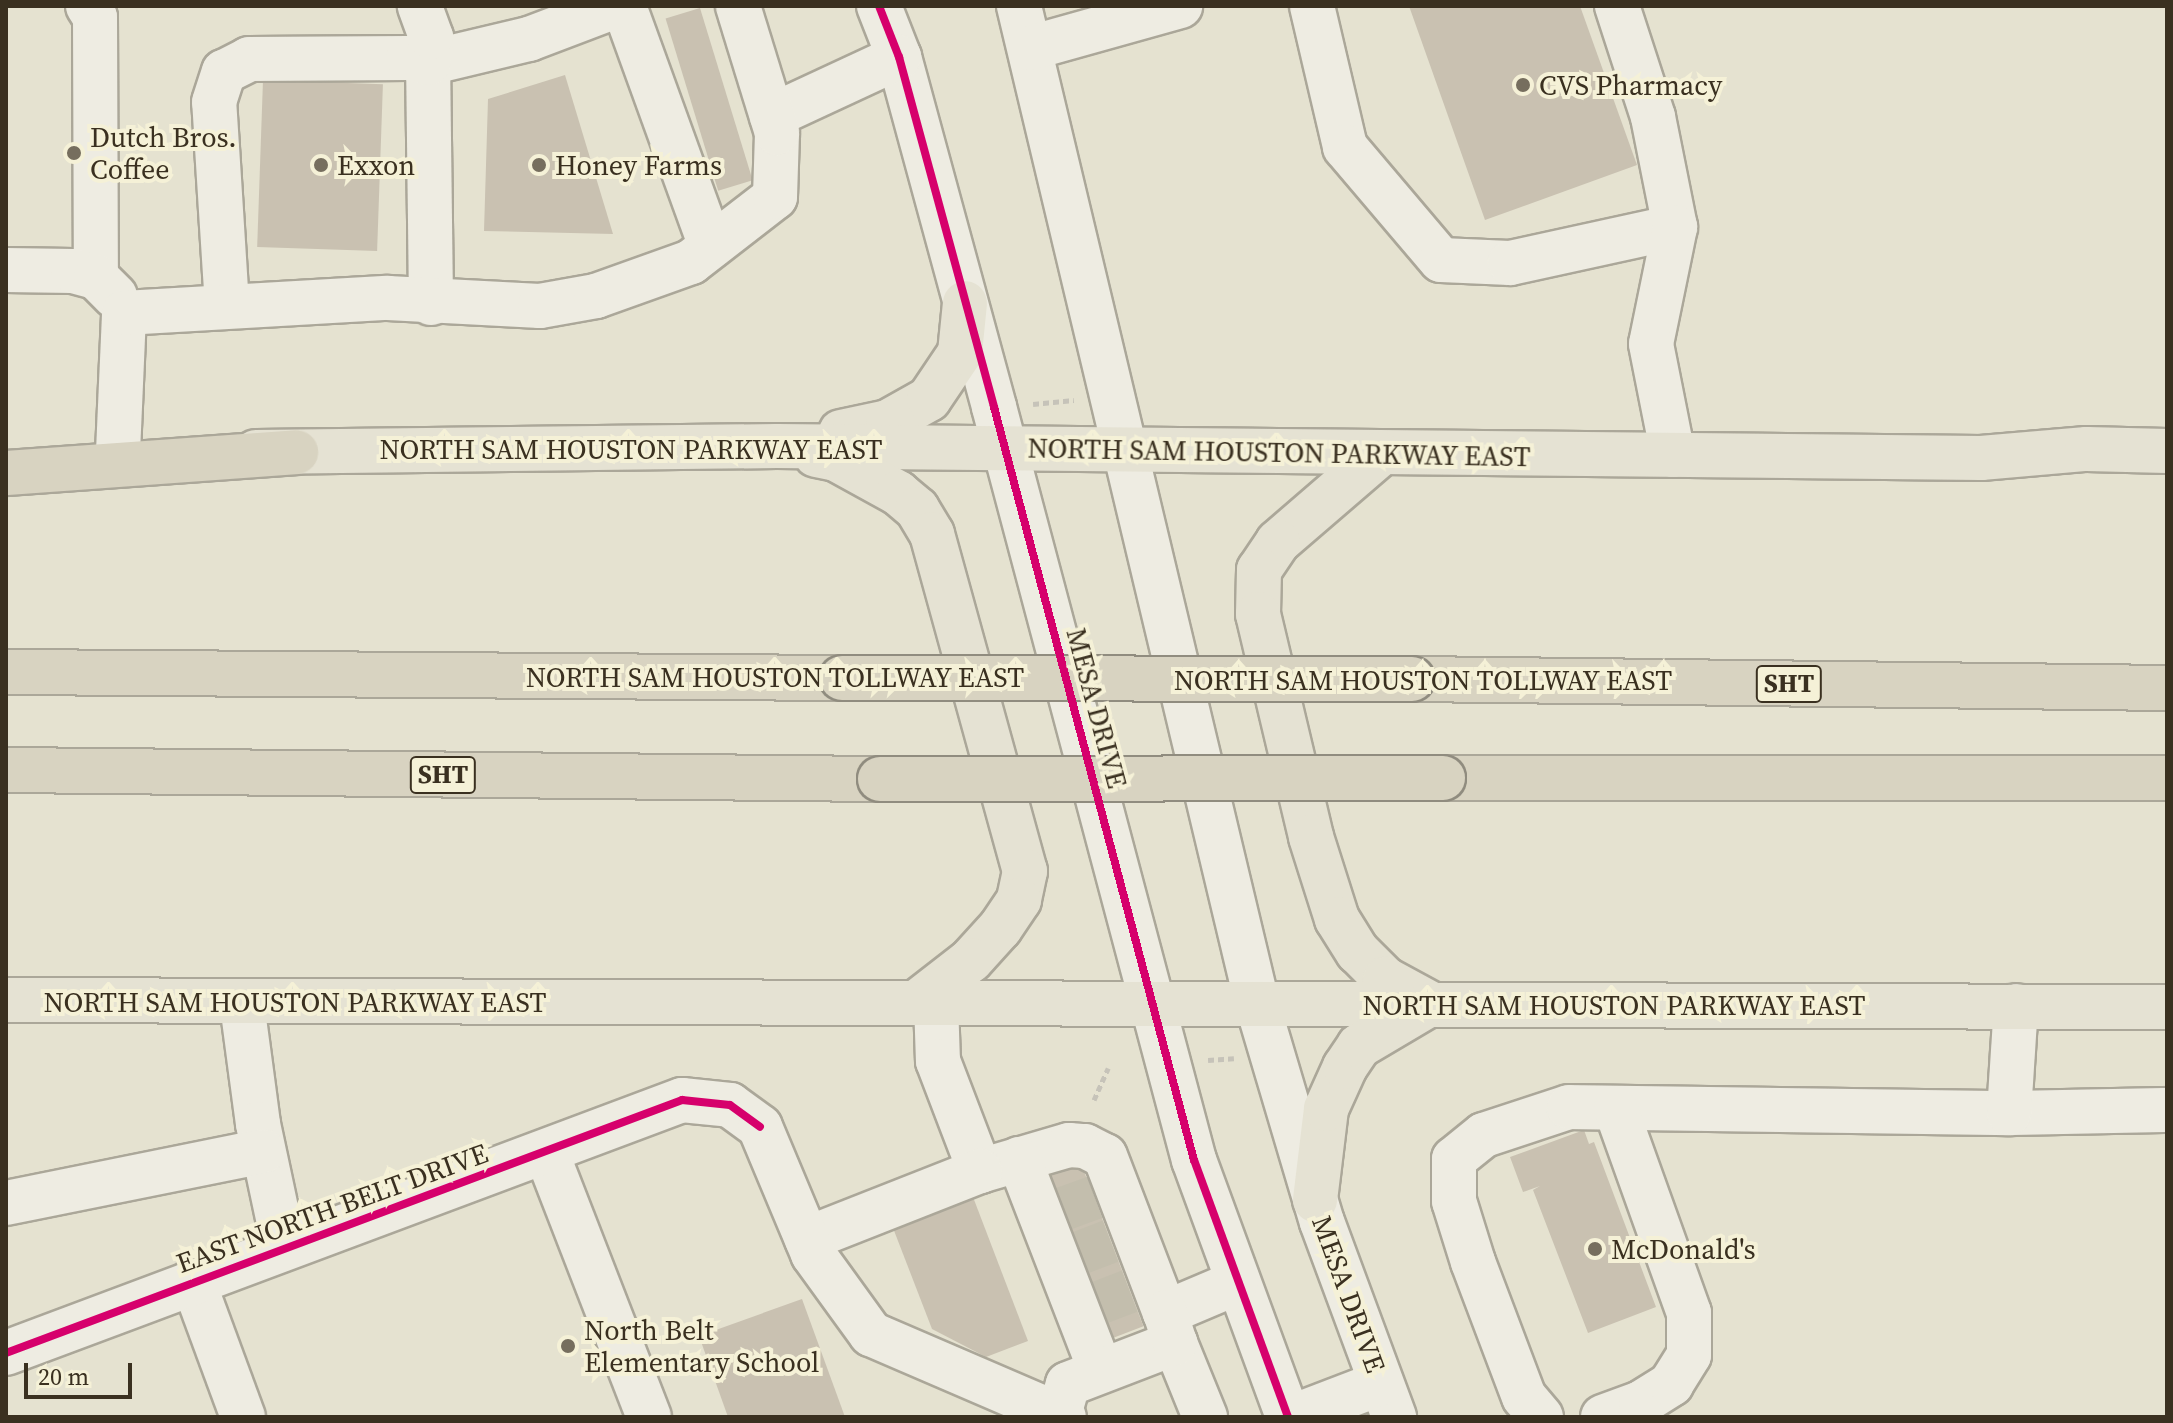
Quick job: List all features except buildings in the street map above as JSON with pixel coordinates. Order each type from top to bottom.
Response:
[{"type":"highway","points":[[6,473],[296,452]]},
{"type":"highway","name":"NORTH SAM HOUSTON TOLLWAY EAST","points":[[6,672],[1412,679],[2167,688]]},
{"type":"highway","name":"SHT","points":[[6,770],[880,779],[2167,778]]},
{"type":"main road","points":[[777,446],[888,422],[929,399],[960,353],[965,303]]},
{"type":"main road","name":"NORTH SAM HOUSTON PARKWAY EAST","points":[[6,451],[296,452],[777,446],[1981,458],[2087,449],[2167,451]]},
{"type":"main road","points":[[777,446],[836,459],[917,509],[942,563],[1017,836],[1025,871],[1019,900],[971,960],[927,1002]]},
{"type":"main road","points":[[1380,454],[1278,542],[1259,570],[1258,614],[1311,837],[1337,919],[1358,952],[1385,979],[1431,1004]]},
{"type":"main road","name":"NORTH SAM HOUSTON PARKWAY EAST","points":[[6,1000],[242,1004],[927,1002],[2167,1007]]},
{"type":"main road","points":[[1315,1200],[1326,1109],[1345,1067],[1359,1046],[1431,1004]]},
{"type":"street","points":[[88,6],[95,17],[96,277]]},
{"type":"street","points":[[420,6],[431,37],[428,63],[431,303]]},
{"type":"street","points":[[227,306],[214,102],[224,72],[249,59],[408,58],[428,63],[529,39],[616,6]]},
{"type":"street","points":[[624,6],[711,246]]},
{"type":"street","points":[[124,313],[388,298],[431,303],[540,306],[596,296],[691,262],[775,197],[777,133],[738,6]]},
{"type":"street","name":"MESA DRIVE","points":[[879,6],[899,57],[1194,1160],[1236,1283],[1290,1417]]},
{"type":"street","name":"MESA DRIVE","points":[[1019,6],[1122,450],[1257,1003],[1315,1200],[1388,1400]]},
{"type":"street","points":[[1030,48],[1180,6]]},
{"type":"street","points":[[1312,6],[1345,147],[1441,260],[1510,263],[1675,227]]},
{"type":"street","points":[[1617,6],[1653,117],[1675,227],[1651,344],[1673,455]]},
{"type":"street","points":[[772,116],[899,57]]},
{"type":"street","points":[[6,270],[73,271],[96,277],[111,289],[124,313],[118,452]]},
{"type":"street","points":[[927,1002],[938,1061],[1000,1165],[1078,1203],[1095,1247],[1205,1417]]},
{"type":"street","points":[[242,1004],[263,1151],[284,1246]]},
{"type":"street","points":[[2009,1113],[2016,1006]]},
{"type":"street","name":"EAST NORTH BELT DRIVE","points":[[6,1353],[284,1246],[547,1154],[682,1100],[730,1105],[760,1127],[807,1239]]},
{"type":"street","points":[[1541,1417],[1524,1397],[1473,1262],[1454,1201],[1454,1159],[1484,1135],[1526,1118],[1569,1107],[2009,1113],[2167,1110]]},
{"type":"street","points":[[1603,1417],[1671,1384],[1689,1355],[1689,1313],[1616,1109]]},
{"type":"street","points":[[1078,1203],[1105,1156],[1085,1146],[1069,1145],[1000,1165],[807,1239],[871,1334],[1061,1416],[1068,1384],[1101,1371],[1133,1307]]},
{"type":"street","points":[[6,1203],[263,1151]]},
{"type":"street","points":[[547,1154],[649,1417]]},
{"type":"street","points":[[1078,1203],[1095,1247],[1133,1307]]},
{"type":"street","points":[[193,1281],[243,1417]]},
{"type":"street","points":[[1133,1307],[1236,1283]]},
{"type":"street","points":[[1101,1371],[1133,1307]]},
{"type":"street","points":[[1290,1417],[1388,1400]]},
{"type":"path","points":[[1029,404],[1087,399]]},
{"type":"path","points":[[1202,1060],[1248,1057]]},
{"type":"path","points":[[1094,1100],[1108,1068]]},
{"type":"tunnel","points":[[1060,1210],[1095,1197]]},
{"type":"tunnel","points":[[1077,1254],[1111,1241]]},
{"type":"tunnel","points":[[1096,1304],[1130,1291]]},
{"type":"cycle path","points":[[879,6],[899,57],[1194,1160],[1288,1417]]},
{"type":"cycle path","points":[[6,1353],[682,1100],[730,1105],[760,1127]]},
{"type":"place","name":"CVS Pharmacy","points":[[1523,85]]},
{"type":"place","name":"Dutch Bros. Coffee","points":[[74,153]]},
{"type":"place","name":"Exxon","points":[[321,165]]},
{"type":"place","name":"Honey Farms","points":[[539,165]]},
{"type":"place","name":"McDonald's","points":[[1595,1249]]},
{"type":"place","name":"North Belt Elementary School","points":[[568,1346]]}]
